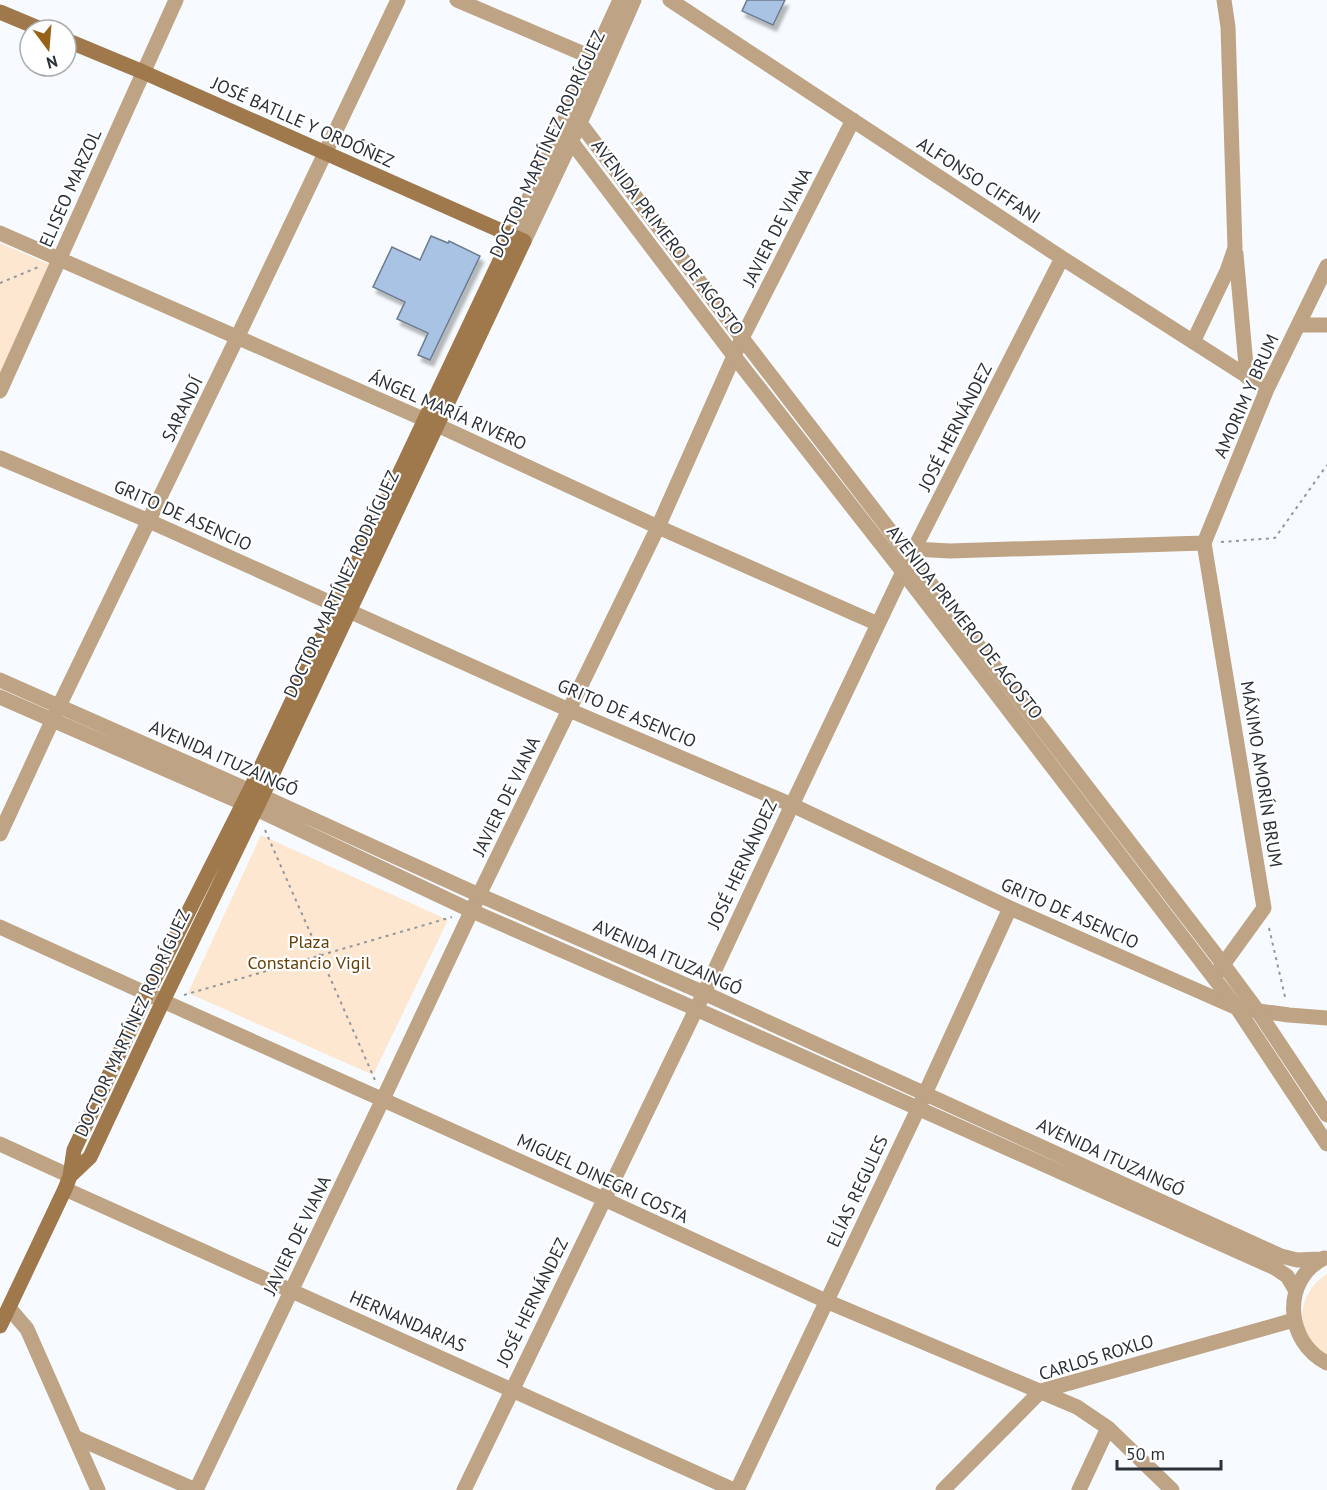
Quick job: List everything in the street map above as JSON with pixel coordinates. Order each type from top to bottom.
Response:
[{"type":"main road","points":[[0,12],[18,20]]},
{"type":"main road","name":"JOSÉ BATLLE Y ORDÓÑEZ","points":[[78,45],[518,238]]},
{"type":"main road","name":"DOCTOR MARTÍNEZ RODRÍGUEZ","points":[[68,1182],[90,1157],[253,800],[518,238]]},
{"type":"main road","name":"DOCTOR MARTÍNEZ RODRÍGUEZ","points":[[0,1326],[68,1182],[74,1150],[147,994],[253,800]]},
{"type":"street","name":"ELISEO MARZOL","points":[[0,392],[176,0]]},
{"type":"street","name":"SARANDÍ","points":[[0,834],[398,0]]},
{"type":"street","points":[[457,0],[599,61]]},
{"type":"street","name":"DOCTOR MARTÍNEZ RODRÍGUEZ","points":[[518,238],[599,61],[620,0]]},
{"type":"street","name":"DOCTOR MARTÍNEZ RODRÍGUEZ","points":[[599,61],[634,0]]},
{"type":"street","name":"ALFONSO CIFFANI","points":[[670,0],[1062,258],[1267,389]]},
{"type":"street","points":[[1224,0],[1228,27],[1235,248],[1247,376]]},
{"type":"street","name":"AVENIDA PRIMERO DE AGOSTO","points":[[573,120],[912,553],[1257,1010],[1327,1115]]},
{"type":"street","name":"JAVIER DE VIANA","points":[[196,1490],[657,527],[742,338],[853,120]]},
{"type":"street","name":"AVENIDA PRIMERO DE AGOSTO","points":[[564,139],[903,572],[1237,1008],[1327,1144]]},
{"type":"street","name":"ÁNGEL MARÍA RIVERO","points":[[0,233],[431,422],[657,527],[878,624]]},
{"type":"street","points":[[1193,342],[1227,272],[1235,248]]},
{"type":"street","name":"JOSÉ HERNÁNDEZ","points":[[464,1490],[704,993],[912,553],[1062,258]]},
{"type":"street","name":"AMORIM Y BRUM","points":[[1204,543],[1267,389],[1327,266]]},
{"type":"street","points":[[1298,325],[1327,325]]},
{"type":"street","name":"GRITO DE ASENCIO","points":[[0,458],[149,521],[569,710],[792,805],[1010,908],[1237,1008]]},
{"type":"street","points":[[912,553],[1204,543]]},
{"type":"street","name":"MÁXIMO AMORÍN BRUM","points":[[1204,543],[1264,908]]},
{"type":"street","name":"AVENIDA ITUZAINGÓ","points":[[0,680],[56,713],[704,993],[1281,1256],[1297,1260],[1324,1258]]},
{"type":"street","name":"AVENIDA ITUZAINGÓ","points":[[0,697],[56,713]]},
{"type":"street","name":"AVENIDA ITUZAINGÓ","points":[[253,800],[472,911],[1275,1268],[1287,1276],[1296,1291]]},
{"type":"street","name":"ELÍAS REGULES","points":[[736,1490],[918,1109],[1010,908]]},
{"type":"street","points":[[1201,992],[1264,908]]},
{"type":"street","name":"MIGUEL DINEGRI COSTA","points":[[0,927],[826,1301],[1077,1407],[1108,1428],[1172,1490]]},
{"type":"street","points":[[1237,1008],[1327,1018]]},
{"type":"street","name":"HERNANDARIAS","points":[[0,1144],[68,1182],[291,1290],[736,1490]]},
{"type":"street","points":[[1324,1258],[1310,1268],[1302,1279],[1296,1291],[1293,1306],[1294,1320],[1299,1335],[1307,1348],[1327,1363]]},
{"type":"street","points":[[9,1308],[27,1329],[98,1490]]},
{"type":"street","name":"CARLOS ROXLO","points":[[943,1490],[1041,1391],[1294,1320]]},
{"type":"street","points":[[1079,1490],[1108,1428]]},
{"type":"street","points":[[75,1437],[196,1490]]},
{"type":"path","points":[[0,283],[60,258]]},
{"type":"path","points":[[1204,543],[1275,538],[1327,465]]},
{"type":"path","points":[[253,800],[383,1099]]},
{"type":"path","points":[[1264,908],[1289,1015]]},
{"type":"path","points":[[185,995],[472,911]]},
{"type":"green space","points":[[0,243],[49,264],[0,374]]},
{"type":"green space","name":"Plaza Constancio Vigil","points":[[261,835],[448,920],[373,1075],[188,993]]},
{"type":"green space","points":[[1327,1274],[1327,1356],[1308,1338],[1302,1318],[1306,1298],[1311,1289]]},
{"type":"building","points":[[747,0],[785,0],[773,25],[742,11]]},
{"type":"building","points":[[431,236],[448,243],[449,241],[480,256],[430,360],[418,355],[428,333],[397,319],[405,302],[373,287],[392,247],[420,260]]}]
